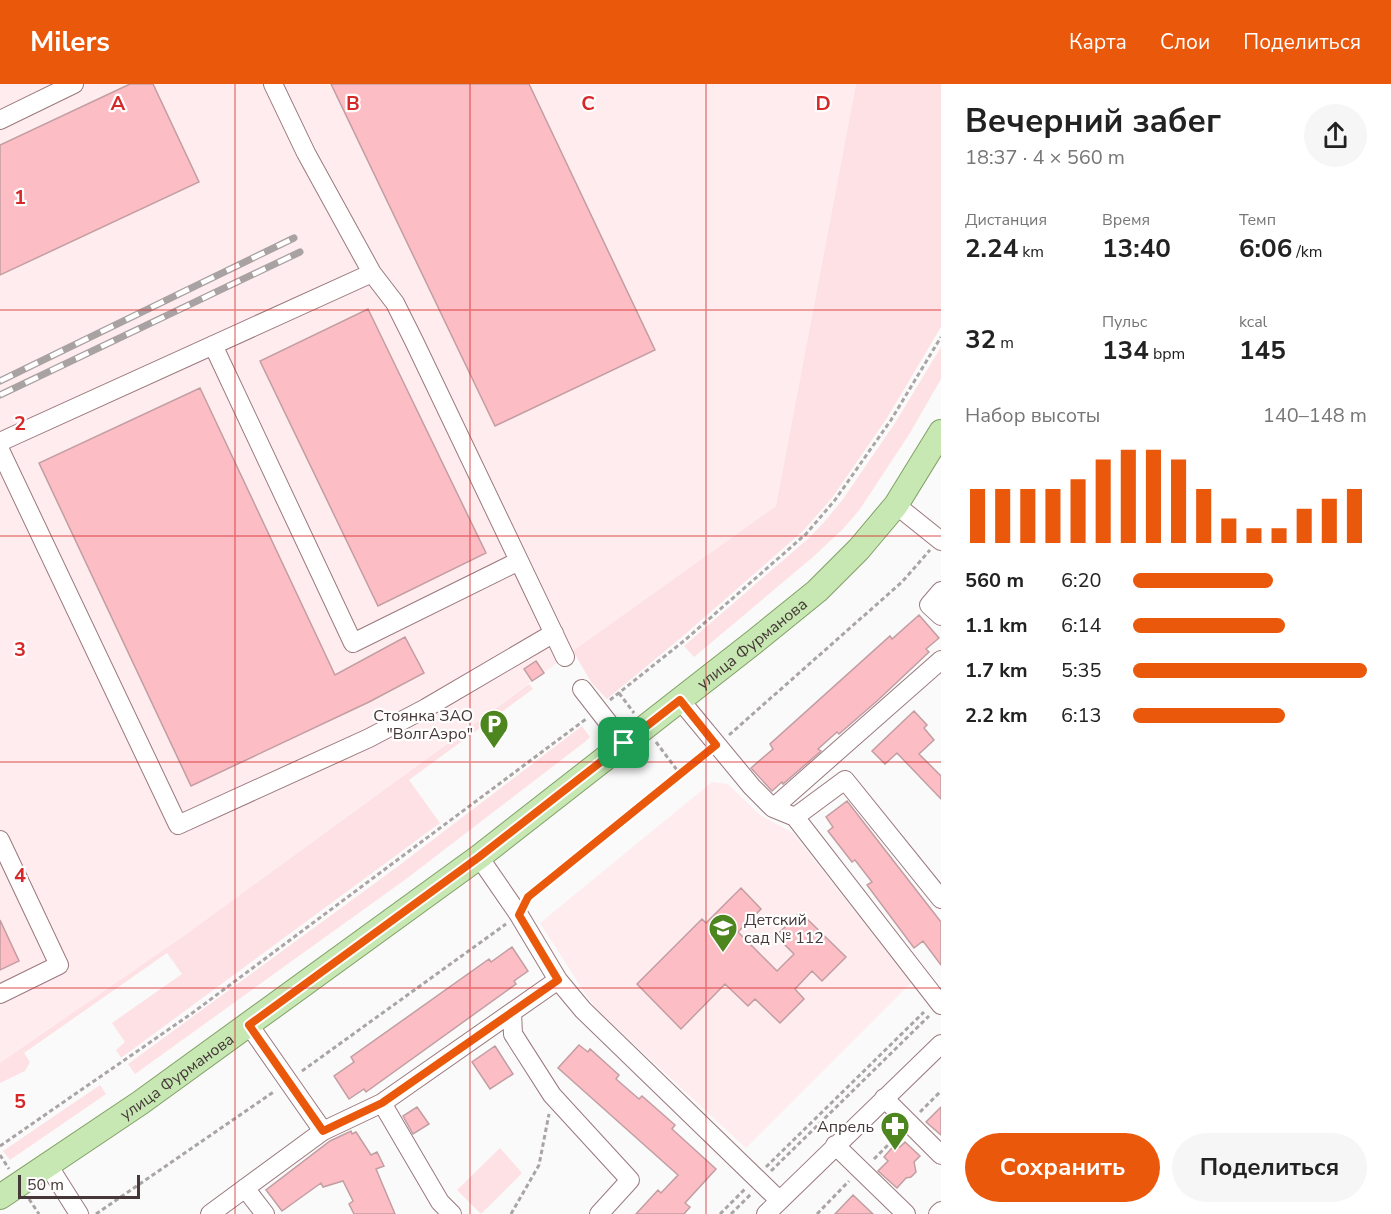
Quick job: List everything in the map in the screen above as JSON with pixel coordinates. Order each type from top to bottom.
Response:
[{"type":"main road","name":"улица Фурманова","points":[[0,1197],[249,1025],[479,857],[817,591],[859,549],[896,505],[941,432]]},
{"type":"street","points":[[0,120],[74,84]]},
{"type":"street","points":[[273,84],[306,153],[372,273],[385,288],[400,313],[565,657]]},
{"type":"street","points":[[0,442],[372,273]]},
{"type":"street","points":[[213,345],[353,643],[519,561]]},
{"type":"street","points":[[0,450],[178,825],[369,738],[426,708],[554,633]]},
{"type":"street","points":[[896,505],[940,540]]},
{"type":"street","points":[[941,591],[929,605],[941,616]]},
{"type":"street","points":[[773,808],[941,660]]},
{"type":"street","points":[[582,689],[624,743]]},
{"type":"street","points":[[680,700],[752,788],[773,808],[795,817],[937,1006]]},
{"type":"street","points":[[795,817],[845,780],[941,899]]},
{"type":"street","points":[[0,840],[59,965],[0,994]]},
{"type":"street","points":[[479,857],[519,915],[558,980],[583,1010],[779,1200]]},
{"type":"street","points":[[210,1214],[323,1131],[382,1103],[558,980]]},
{"type":"street","points":[[512,1012],[513,1034],[552,1095],[630,1180],[599,1214]]},
{"type":"street","points":[[249,1025],[323,1131]]},
{"type":"street","points":[[766,1214],[941,1044]]},
{"type":"street","points":[[884,1098],[941,1155]]},
{"type":"street","points":[[382,1103],[440,1202],[452,1214]]},
{"type":"street","points":[[835,1145],[906,1214]]},
{"type":"street","points":[[48,1165],[79,1214]]},
{"type":"street","points":[[245,1188],[265,1214]]},
{"type":"path","points":[[0,1146],[201,1007],[598,710],[685,640],[806,534],[836,500],[885,429],[941,337]]},
{"type":"path","points":[[96,1214],[288,1082],[519,915],[528,897],[716,745],[902,582],[940,540]]},
{"type":"path","points":[[731,1214],[759,1180],[937,1006]]},
{"type":"path","points":[[720,1214],[780,1161],[937,1006]]},
{"type":"path","points":[[817,1214],[941,1091]]},
{"type":"path","points":[[511,1214],[539,1165],[552,1095]]},
{"type":"shaded area","points":[[0,84],[856,84],[776,506],[565,657],[188,933],[0,1063]]},
{"type":"shaded area","points":[[856,84],[941,84],[941,327],[887,418],[832,498],[803,531],[607,699],[591,682],[573,651],[776,506]]},
{"type":"shaded area","points":[[941,347],[941,379],[910,433],[860,509],[843,529],[813,557],[694,657],[684,646],[810,537],[843,499],[895,423]]},
{"type":"shaded area","points":[[529,684],[533,689],[409,780],[440,823],[121,1058],[116,1050],[125,1042],[112,1023],[182,974],[167,953],[24,1053],[30,1062],[25,1071],[0,1083],[0,1063],[188,933]]},
{"type":"shaded area","points":[[582,726],[590,737],[586,741],[406,879],[135,1074],[128,1064],[397,867]]},
{"type":"shaded area","name":"Детский сад № 112","points":[[712,782],[728,784],[760,815],[793,833],[911,983],[746,1148],[599,1012],[540,923]]},
{"type":"shaded area","points":[[100,1085],[106,1094],[10,1160],[3,1151]]},
{"type":"shaded area","points":[[500,1148],[522,1173],[481,1214],[457,1190]]},
{"type":"building","points":[[130,84],[153,84],[199,182],[0,275],[0,145]]},
{"type":"building","points":[[331,84],[529,84],[655,350],[495,426]]},
{"type":"building","points":[[368,309],[486,553],[378,606],[260,361]]},
{"type":"building","points":[[200,388],[335,675],[405,637],[424,673],[369,702],[191,786],[39,463]]},
{"type":"building","points":[[919,615],[939,638],[926,649],[929,652],[877,701],[818,749],[821,751],[772,791],[751,768],[773,749],[770,744],[890,636],[892,639]]},
{"type":"building","points":[[536,661],[544,673],[532,681],[524,669]]},
{"type":"building","points":[[914,711],[927,725],[924,728],[934,740],[919,754],[941,776],[941,799],[897,753],[885,764],[872,751]]},
{"type":"building","points":[[847,801],[941,922],[941,965],[923,941],[914,948],[867,885],[872,882],[855,860],[852,862],[828,831],[833,827],[826,817]]},
{"type":"building","points":[[741,888],[761,909],[738,932],[777,971],[794,954],[776,936],[800,912],[846,957],[822,981],[812,971],[795,989],[804,999],[780,1023],[755,999],[748,1006],[725,984],[681,1029],[637,984],[702,919],[706,923]]},
{"type":"building","points":[[0,920],[19,961],[0,970]]},
{"type":"building","points":[[512,947],[528,971],[514,981],[516,984],[366,1092],[364,1089],[349,1099],[334,1076],[354,1062],[351,1057],[489,959],[491,962]]},
{"type":"building","points":[[579,1045],[588,1052],[590,1049],[619,1075],[616,1079],[639,1099],[642,1096],[675,1125],[672,1129],[716,1169],[685,1203],[690,1207],[684,1214],[636,1214],[658,1190],[661,1193],[678,1175],[558,1068]]},
{"type":"building","points":[[495,1046],[513,1074],[490,1089],[472,1062]]},
{"type":"building","points":[[417,1107],[429,1124],[413,1134],[403,1116]]},
{"type":"building","points":[[941,1107],[941,1135],[926,1122]]},
{"type":"building","points":[[351,1131],[352,1134],[356,1132],[371,1155],[377,1152],[384,1166],[376,1169],[395,1214],[354,1214],[349,1204],[353,1201],[343,1181],[323,1187],[321,1183],[282,1211],[266,1190],[330,1141]]},
{"type":"building","points":[[905,1142],[920,1156],[914,1162],[916,1172],[906,1178],[897,1188],[878,1171],[888,1161],[884,1157],[896,1143],[900,1147]]},
{"type":"building","points":[[853,1195],[873,1214],[835,1214]]},
{"type":"railway","points":[[0,381],[294,238]]},
{"type":"railway","points":[[0,395],[300,252]]},
{"type":"place","name":"Стоянка ЗАО \"ВолгАэро\"","points":[[494,750]]},
{"type":"place","name":"Детский сад № 112","points":[[723,954]]},
{"type":"place","name":"Апрель","points":[[895,1152]]},
{"type":"route","points":[[680,700],[716,745],[528,897],[519,915],[558,980],[382,1103],[323,1131],[249,1025],[479,857],[624,743],[680,700]]}]
